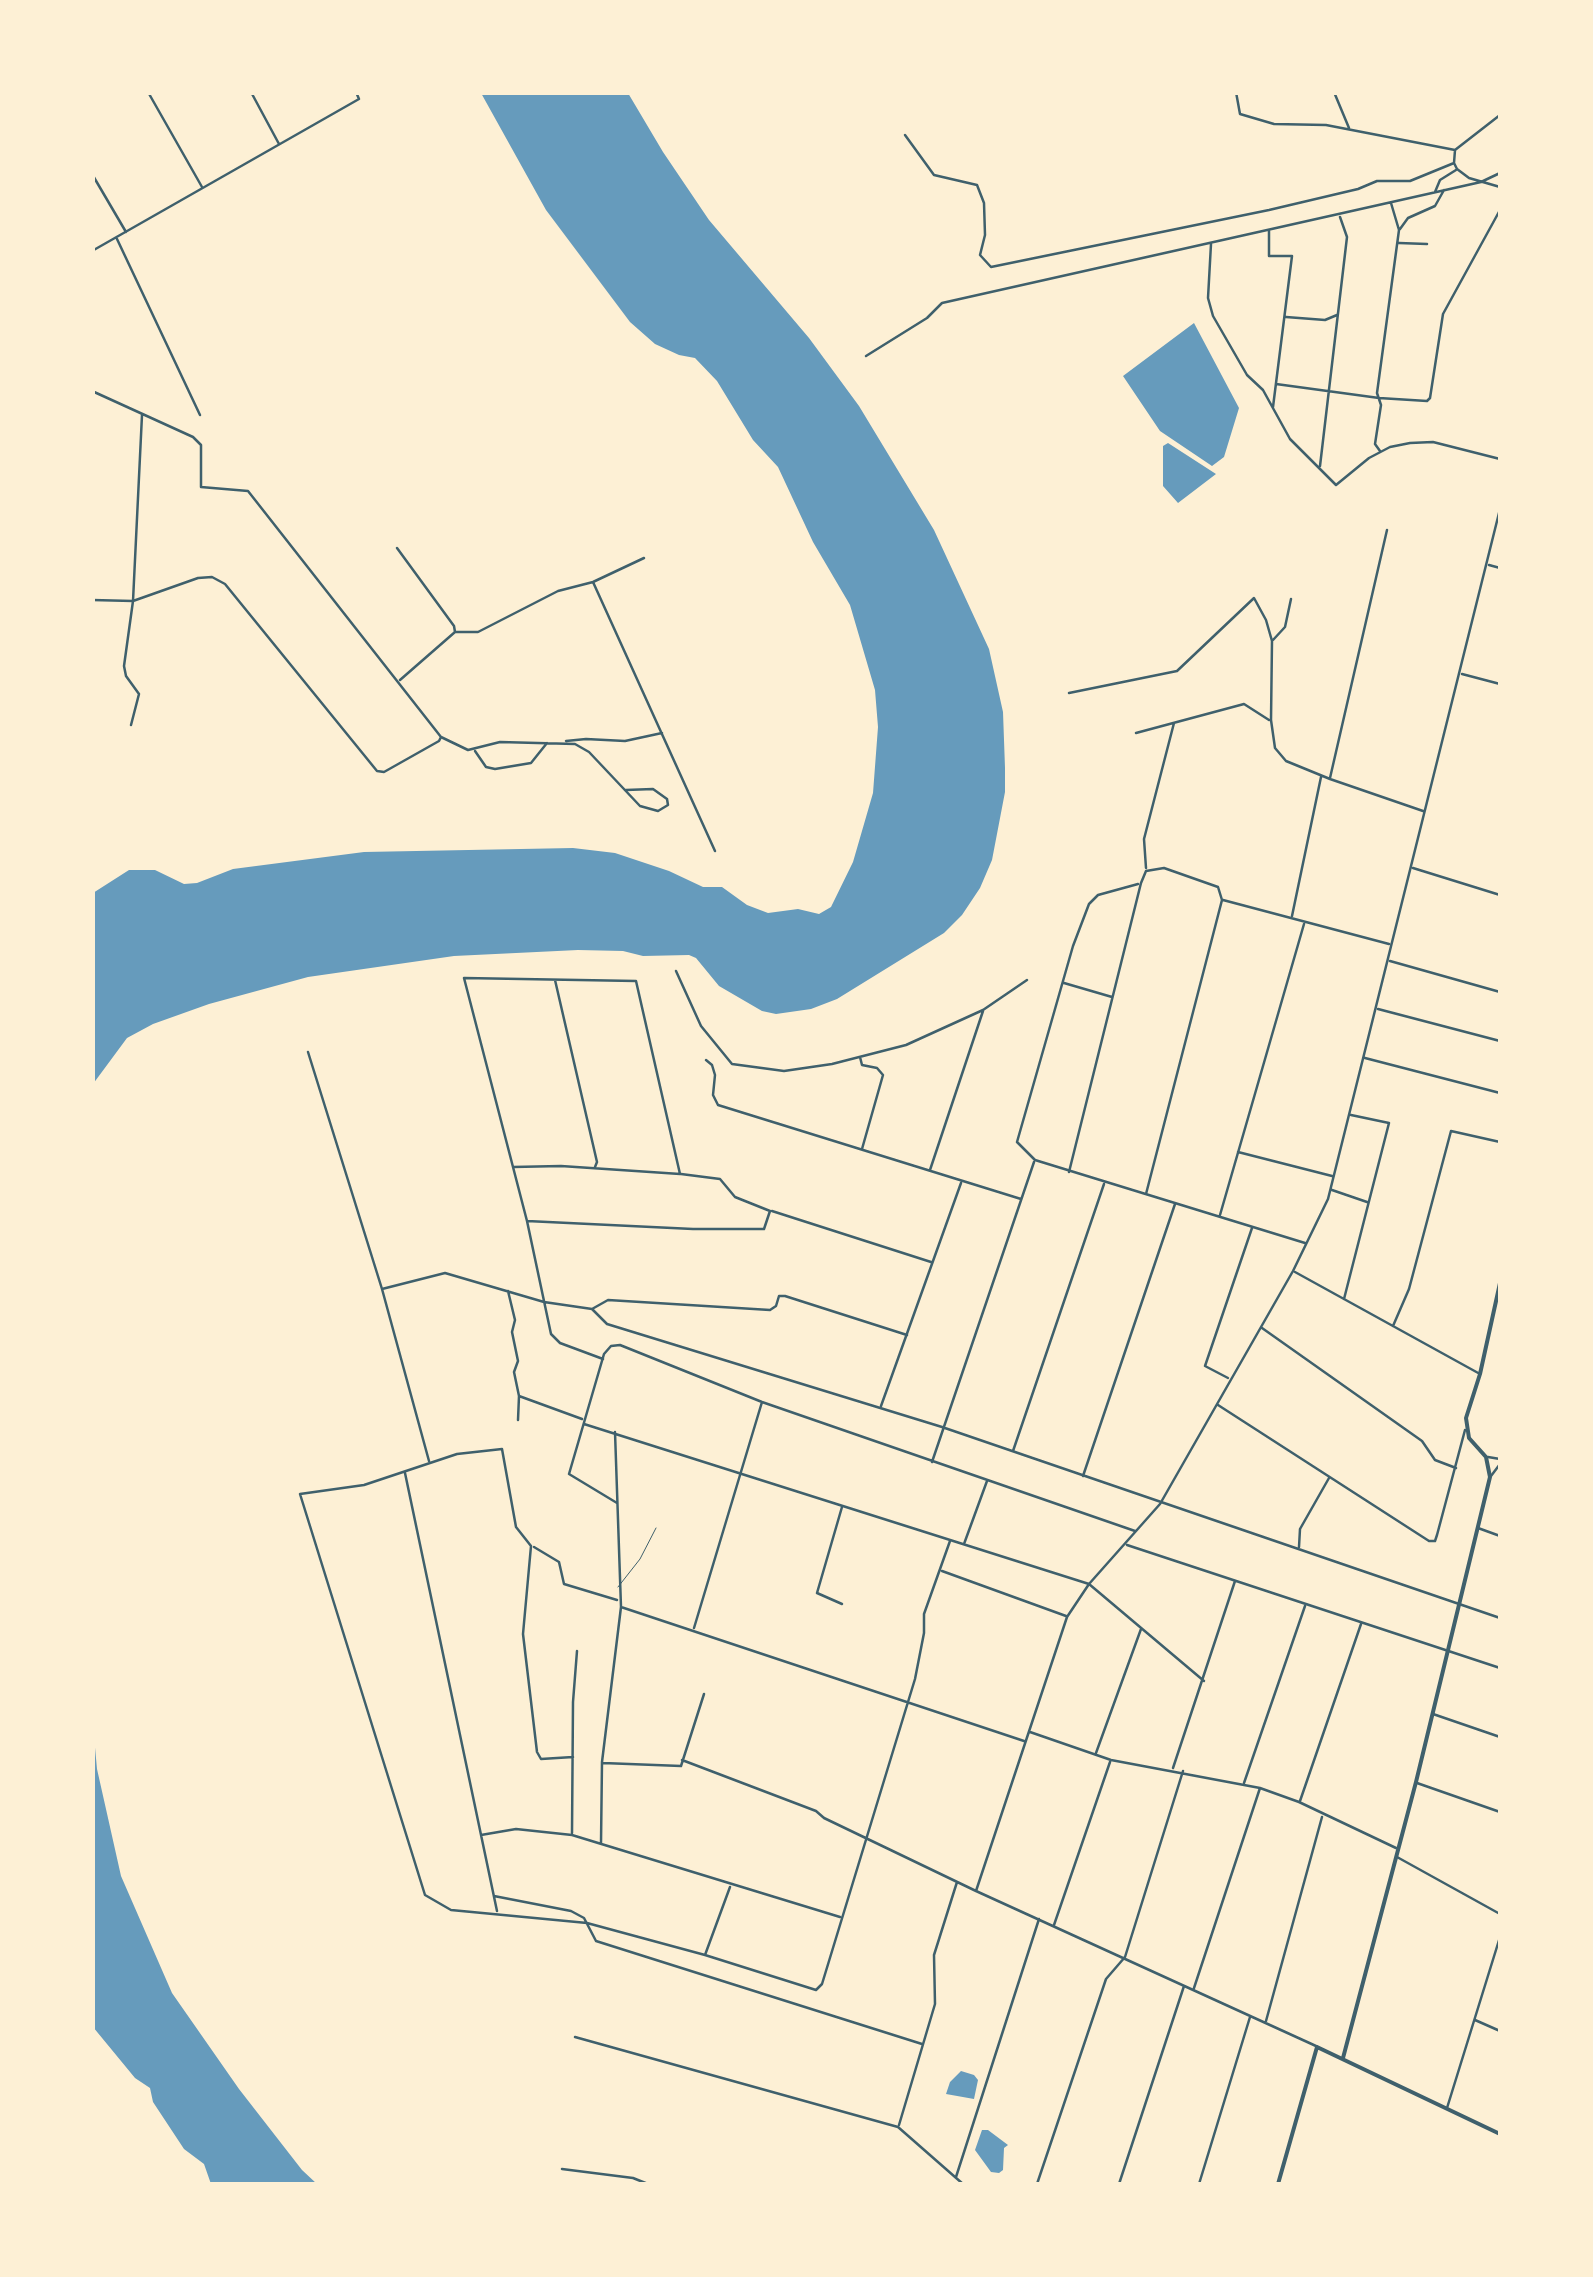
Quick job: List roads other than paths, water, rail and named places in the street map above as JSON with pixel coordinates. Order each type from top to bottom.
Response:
[{"type":"street","points":[[148,92],[202,188]]},
{"type":"street","points":[[251,92],[279,144]]},
{"type":"street","points":[[92,251],[360,99],[356,92]]},
{"type":"street","points":[[1236,92],[1240,114],[1274,124],[1326,125],[1455,150]]},
{"type":"street","points":[[1334,92],[1350,130]]},
{"type":"street","points":[[1500,114],[1455,150],[1454,163],[1457,169],[1500,188]]},
{"type":"street","points":[[904,135],[934,175],[978,185],[984,203],[985,235],[980,255],[991,267],[1269,210],[1377,181],[1410,181],[1454,163]]},
{"type":"street","points":[[1435,192],[1440,180],[1457,169]]},
{"type":"street","points":[[866,356],[927,318],[942,303],[1481,182],[1500,173]]},
{"type":"street","points":[[92,174],[126,232]]},
{"type":"street","points":[[1399,230],[1408,218],[1435,206],[1444,190]]},
{"type":"street","points":[[1380,452],[1375,444],[1399,230],[1391,202]]},
{"type":"street","points":[[1276,384],[1422,402],[1430,398],[1442,314],[1500,210]]},
{"type":"street","points":[[1320,468],[1346,237],[1339,214]]},
{"type":"street","points":[[1269,230],[1269,256],[1292,256],[1273,408]]},
{"type":"street","points":[[116,238],[200,415]]},
{"type":"street","points":[[1211,243],[1208,298],[1213,316],[1247,375],[1263,390],[1290,439],[1336,485],[1380,452],[1410,443],[1433,442],[1500,459]]},
{"type":"street","points":[[1397,243],[1427,244]]},
{"type":"street","points":[[1284,316],[1325,320],[1338,315]]},
{"type":"street","points":[[92,391],[200,444],[201,488],[248,491],[440,734],[461,749],[500,742],[586,738],[625,741],[663,733]]},
{"type":"street","points":[[131,725],[138,694],[124,666],[133,601],[142,413]]},
{"type":"street","points":[[976,1891],[1068,1617],[1088,1584],[1162,1501],[1293,1271],[1330,1190],[1500,509]]},
{"type":"street","points":[[1330,779],[1387,530]]},
{"type":"street","points":[[397,548],[455,632]]},
{"type":"street","points":[[399,681],[455,632],[478,632],[558,591],[593,582],[644,558]]},
{"type":"street","points":[[1488,564],[1500,568]]},
{"type":"street","points":[[92,600],[133,601],[198,578],[212,577],[225,584],[380,773],[439,741],[440,734]]},
{"type":"street","points":[[593,582],[715,851]]},
{"type":"street","points":[[1068,693],[1176,671],[1254,598],[1272,641],[1270,720],[1275,748],[1286,761],[1425,812]]},
{"type":"street","points":[[1272,641],[1285,627],[1291,600]]},
{"type":"street","points":[[1460,674],[1500,684]]},
{"type":"street","points":[[1136,733],[1244,704],[1270,720]]},
{"type":"street","points":[[1069,1172],[1146,871],[1144,839],[1174,723]]},
{"type":"street","points":[[474,749],[486,768],[495,769],[531,764],[548,741]]},
{"type":"street","points":[[564,742],[589,752],[640,806],[653,811],[668,805],[668,798],[653,789],[626,790]]},
{"type":"street","points":[[1291,918],[1322,776]]},
{"type":"street","points":[[1146,871],[1164,868],[1218,887],[1222,900],[1146,1194]]},
{"type":"street","points":[[1412,868],[1500,896]]},
{"type":"street","points":[[1141,883],[1098,895],[1088,904],[1017,1142],[1035,1160],[1069,1172],[1307,1243]]},
{"type":"street","points":[[1222,900],[1392,945]]},
{"type":"street","points":[[1220,1216],[1304,924]]},
{"type":"street","points":[[1388,960],[1500,992]]},
{"type":"street","points":[[676,971],[701,1026],[732,1064],[784,1071],[906,1045],[984,1010],[1027,980]]},
{"type":"street","points":[[603,1357],[554,1340],[464,978],[636,981],[680,1174]]},
{"type":"street","points":[[554,979],[597,1162],[595,1169]]},
{"type":"street","points":[[1062,983],[1112,997]]},
{"type":"street","points":[[1376,1008],[1500,1041]]},
{"type":"street","points":[[930,1171],[984,1010]]},
{"type":"street","points":[[308,1052],[382,1288],[430,1463]]},
{"type":"street","points":[[860,1056],[862,1065],[877,1068],[884,1075],[862,1150]]},
{"type":"street","points":[[1364,1057],[1500,1093]]},
{"type":"street","points":[[706,1060],[715,1075],[713,1095],[718,1105],[1021,1199]]},
{"type":"street","points":[[1344,1299],[1389,1123],[1350,1115]]},
{"type":"street","points":[[1393,1326],[1409,1288],[1451,1131],[1500,1142]]},
{"type":"street","points":[[1238,1152],[1334,1177]]},
{"type":"street","points":[[932,1462],[1035,1160]]},
{"type":"street","points":[[513,1166],[720,1179],[735,1197],[932,1262]]},
{"type":"street","points":[[880,1407],[962,1181]]},
{"type":"street","points":[[1012,1452],[1104,1184]]},
{"type":"street","points":[[1330,1190],[1368,1202]]},
{"type":"street","points":[[1084,1476],[1175,1203]]},
{"type":"street","points":[[527,1221],[692,1230],[764,1229],[770,1210]]},
{"type":"street","points":[[1230,1379],[1205,1366],[1252,1226]]},
{"type":"street","points":[[1293,1271],[1480,1374]]},
{"type":"street","points":[[382,1288],[445,1274],[544,1302],[592,1309],[607,1324],[942,1427],[1500,1618]]},
{"type":"street","points":[[1216,1404],[1429,1541],[1435,1541],[1500,1284]]},
{"type":"street","points":[[508,1290],[515,1320],[512,1332],[518,1361],[514,1372],[518,1420]]},
{"type":"street","points":[[592,1309],[608,1300],[774,1308],[779,1296],[785,1296],[907,1336]]},
{"type":"street","points":[[1260,1328],[1422,1441],[1435,1460],[1456,1468]]},
{"type":"street","points":[[616,1503],[569,1474],[603,1357],[611,1346],[620,1345],[762,1402],[1136,1531]]},
{"type":"street","points":[[519,1396],[615,1432],[1088,1584],[1204,1681]]},
{"type":"street","points":[[694,1629],[762,1402]]},
{"type":"street","points":[[1344,2058],[1490,1477],[1500,1462],[1486,1457],[1466,1429]]},
{"type":"street","points":[[601,1842],[602,1762],[621,1607],[615,1432]]},
{"type":"street","points":[[618,1600],[564,1584],[559,1562],[531,1546],[516,1527],[502,1449],[457,1454],[364,1485],[300,1494],[425,1896],[452,1910],[587,1924],[706,1955],[816,1990],[822,1984],[908,1702],[924,1633],[924,1614],[950,1541]]},
{"type":"street","points":[[1486,1457],[1490,1477]]},
{"type":"street","points":[[405,1472],[498,1912]]},
{"type":"street","points":[[1298,1549],[1300,1529],[1330,1477]]},
{"type":"street","points":[[964,1545],[987,1482]]},
{"type":"street","points":[[842,1506],[817,1589],[820,1596],[842,1604]]},
{"type":"street","points":[[1478,1528],[1500,1536]]},
{"type":"street","points":[[1124,1544],[1500,1668]]},
{"type":"street","points":[[531,1546],[523,1634],[537,1752],[541,1759],[573,1757]]},
{"type":"street","points":[[941,1570],[1068,1617]]},
{"type":"street","points":[[1173,1770],[1235,1582]]},
{"type":"street","points":[[1244,1784],[1305,1605]]},
{"type":"street","points":[[621,1607],[1026,1741]]},
{"type":"street","points":[[1300,1802],[1361,1623]]},
{"type":"street","points":[[1095,1754],[1142,1628]]},
{"type":"street","points":[[572,1835],[577,1651]]},
{"type":"street","points":[[602,1762],[681,1766],[704,1694]]},
{"type":"street","points":[[1432,1714],[1500,1737]]},
{"type":"street","points":[[1028,1732],[1111,1760],[1260,1788],[1300,1802],[1398,1849]]},
{"type":"street","points":[[682,1760],[816,1811],[976,1891],[1344,2058],[1500,2134]]},
{"type":"street","points":[[1054,1926],[1111,1760]]},
{"type":"street","points":[[1037,2184],[1106,1979],[1125,1957],[1183,1771]]},
{"type":"street","points":[[1416,1782],[1500,1812]]},
{"type":"street","points":[[1194,1990],[1260,1788]]},
{"type":"street","points":[[1266,2023],[1322,1814]]},
{"type":"street","points":[[480,1835],[516,1828],[572,1835],[841,1917]]},
{"type":"street","points":[[1396,1857],[1500,1914]]},
{"type":"street","points":[[898,2127],[935,2004],[934,1955],[958,1881]]},
{"type":"street","points":[[706,1955],[730,1886]]},
{"type":"street","points":[[494,1896],[571,1911],[584,1918],[596,1941],[922,2044]]},
{"type":"street","points":[[956,2179],[1039,1920]]},
{"type":"street","points":[[1447,2109],[1500,1938]]},
{"type":"street","points":[[1118,2184],[1184,1985]]},
{"type":"street","points":[[1199,2184],[1250,2016]]},
{"type":"street","points":[[1475,2020],[1500,2031]]},
{"type":"street","points":[[574,2037],[898,2127],[963,2184]]},
{"type":"street","points":[[1278,2184],[1317,2047]]},
{"type":"street","points":[[562,2168],[633,2178],[648,2184]]},
{"type":"lane","points":[[618,1587],[656,1528]]},
{"type":"water","points":[[481,93],[628,93],[709,220],[809,338],[859,406],[934,530],[989,649],[1003,712],[1005,768],[1005,792],[992,860],[980,888],[944,933],[837,999],[811,1009],[776,1014],[762,1011],[719,986],[689,955],[643,956],[623,951],[578,950],[454,956],[308,977],[209,1004],[127,1038],[93,1084],[93,893],[129,870],[155,870],[184,884],[233,869],[364,852],[573,848],[615,853],[703,887],[722,887],[747,905],[768,913],[798,909],[819,914],[831,907],[853,862],[873,793],[878,727],[875,690],[850,605],[813,542],[778,467],[753,440],[717,381],[695,358],[655,344],[630,322],[546,210]]},
{"type":"water","points":[[1194,323],[1239,408],[1224,457],[1212,466],[1160,431],[1123,376]]},
{"type":"water","points":[[1168,443],[1216,474],[1178,503],[1163,486],[1163,446]]},
{"type":"water","points":[[93,1726],[97,1769],[121,1876],[172,1993],[239,2089],[317,2184],[211,2184],[204,2164],[184,2149],[153,2102],[150,2088],[135,2078],[93,2027]]},
{"type":"water","points":[[961,2071],[978,2080],[974,2099],[946,2094],[950,2082]]},
{"type":"water","points":[[982,2130],[1008,2145],[999,2173],[991,2172],[975,2150]]}]
